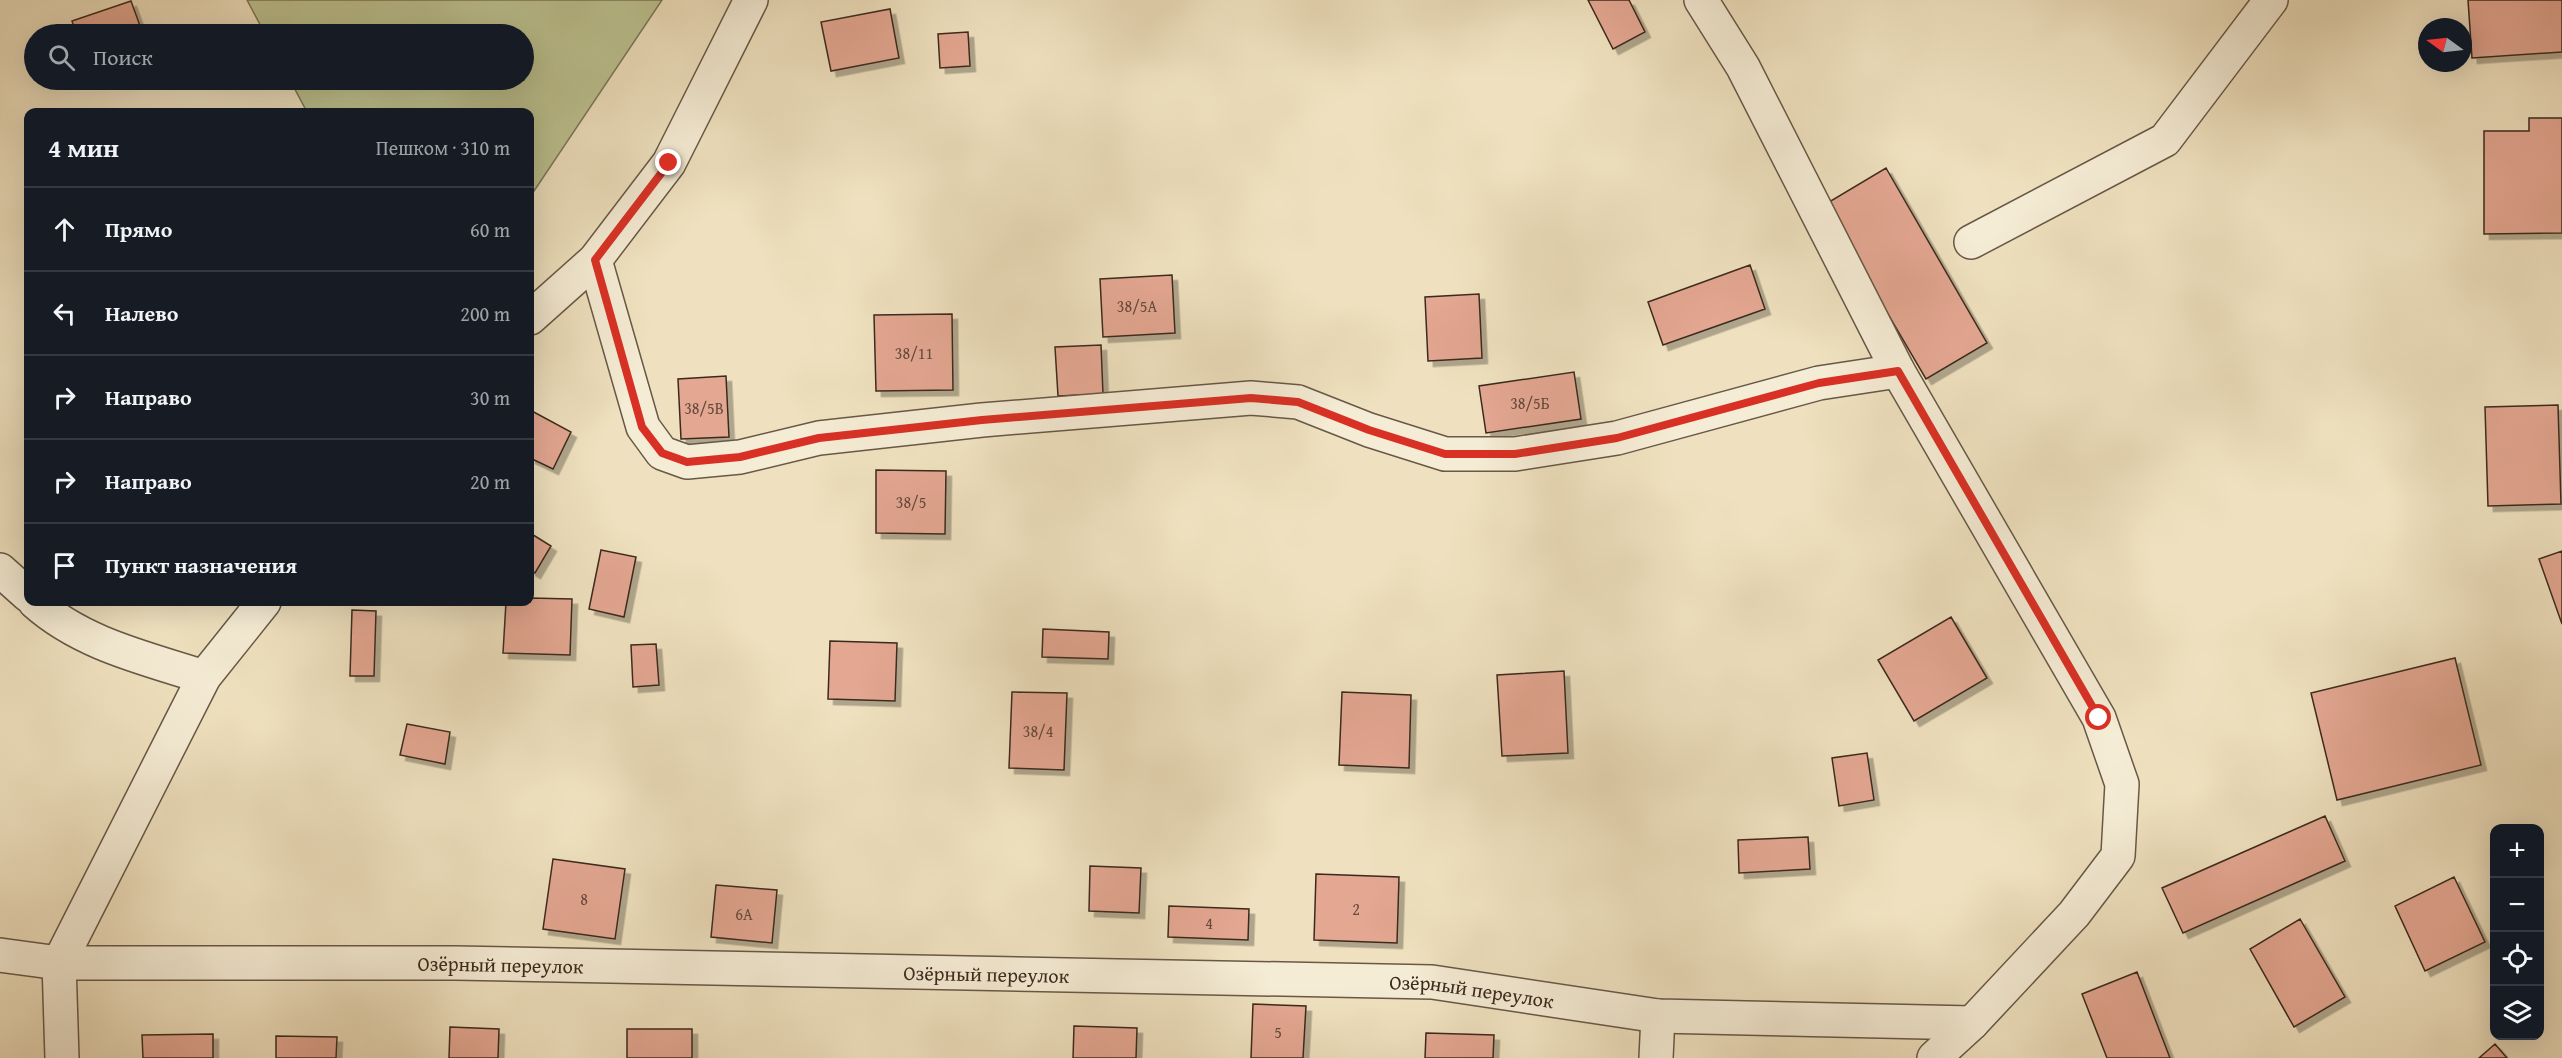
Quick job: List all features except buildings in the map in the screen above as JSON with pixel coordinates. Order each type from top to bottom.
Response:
[{"type":"street","points":[[534,314],[595,260],[669,163],[751,0]]},
{"type":"street","points":[[1701,0],[1743,67],[1898,371],[2099,718],[2122,784],[2118,856],[2074,914],[1972,1023],[1934,1058]]},
{"type":"street","points":[[1971,242],[2165,140],[2271,0]]},
{"type":"street","points":[[595,260],[642,427],[662,453],[687,462],[740,457],[819,438],[982,420],[1251,398],[1298,402],[1369,430],[1445,454],[1515,454],[1617,438],[1819,383],[1898,371]]},
{"type":"street","points":[[0,570],[24,592]]},
{"type":"street","points":[[39,606],[54,619],[109,647],[204,677]]},
{"type":"street","points":[[62,1058],[59,963],[204,677],[261,606]]},
{"type":"street","name":"Озёрный переулок","points":[[0,955],[59,963],[454,963],[1432,982],[1658,1016],[1972,1023]]},
{"type":"street","points":[[1656,1058],[1658,1016]]},
{"type":"green space","points":[[247,0],[662,0],[534,191],[534,108],[305,108],[295,90],[534,90],[534,24],[260,24]]},
{"type":"route","points":[[669,163],[595,260],[642,427],[662,453],[687,462],[740,457],[819,438],[982,420],[1251,398],[1298,402],[1369,430],[1445,454],[1515,454],[1617,438],[1819,383],[1898,371],[2099,718]]}]
